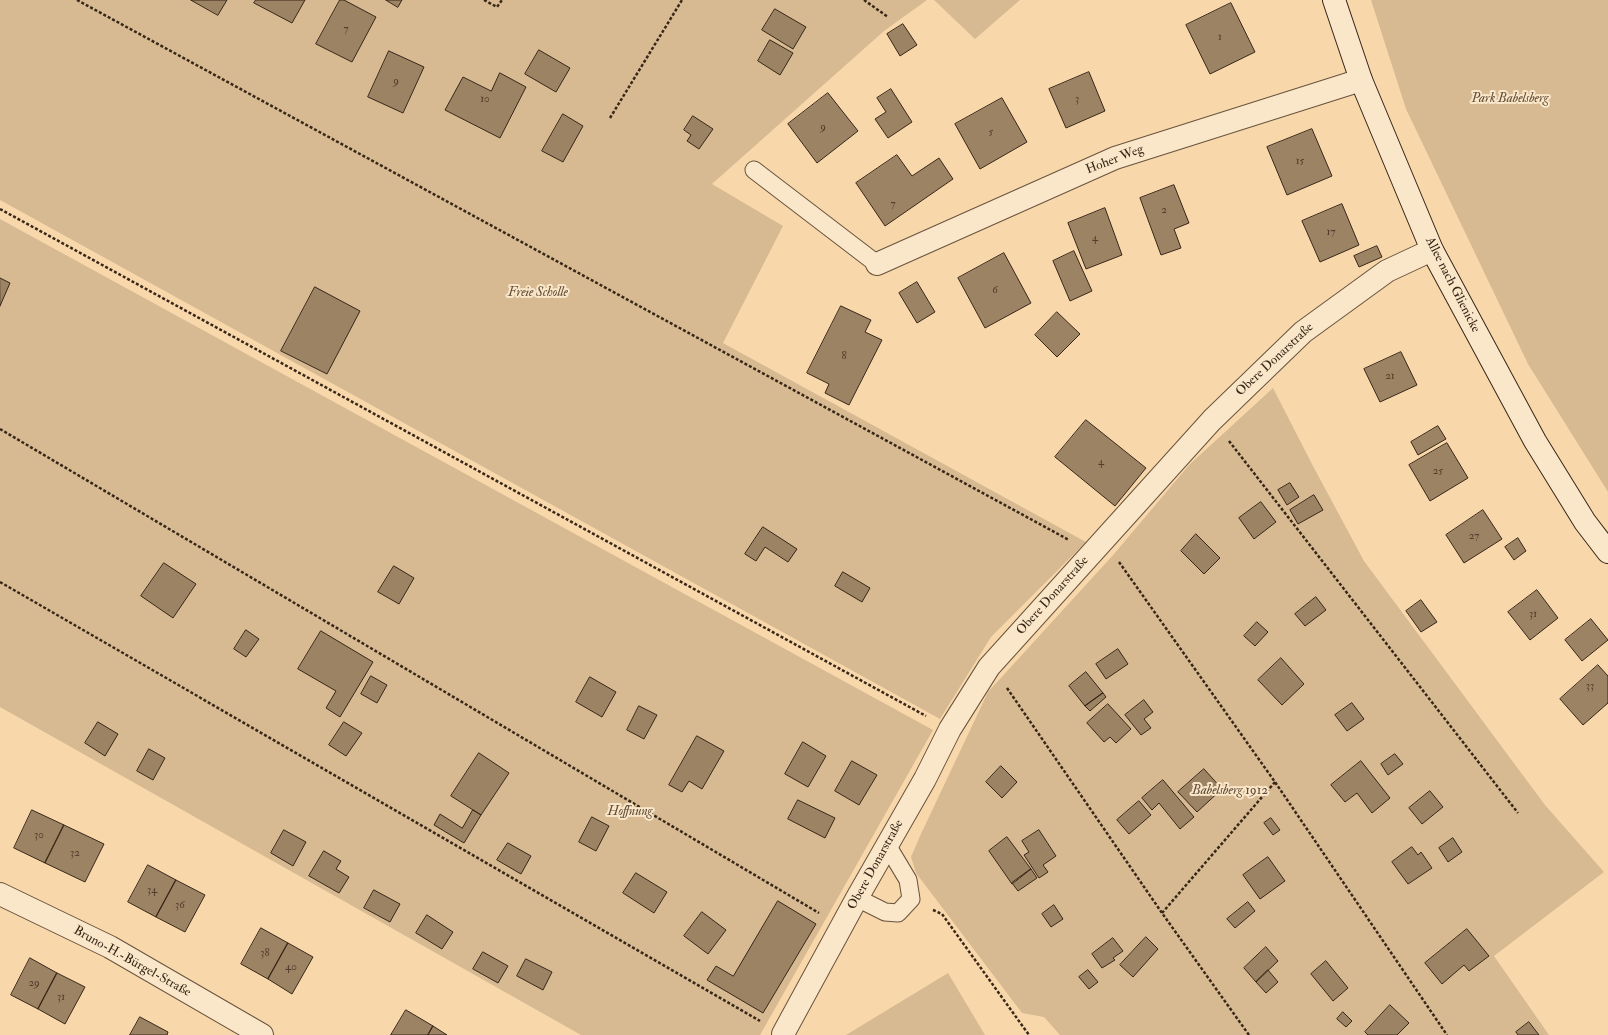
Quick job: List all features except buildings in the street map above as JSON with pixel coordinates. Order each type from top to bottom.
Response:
[{"type":"street","name":"Allee nach Glienicke","points":[[1334,0],[1361,80],[1432,250],[1535,441],[1585,522],[1608,552]]},
{"type":"street","name":"Hoher Weg","points":[[877,264],[1115,158],[1361,80]]},
{"type":"street","name":"Obere Donarstraße","points":[[783,1034],[857,898],[926,779],[950,729],[989,667],[1212,420],[1303,332],[1387,272],[1432,250]]},
{"type":"street","name":"Bruno-H.-Bürgel-Straße","points":[[0,894],[110,947],[262,1035]]},
{"type":"lane","points":[[754,170],[877,264]]},
{"type":"lane","points":[[857,898],[885,912],[898,913],[911,899],[908,880],[887,845]]},
{"type":"path","points":[[77,0],[1092,552],[1114,554],[1276,782],[1447,1035]]},
{"type":"path","points":[[484,0],[497,7],[502,0]]},
{"type":"path","points":[[610,118],[682,0]]},
{"type":"path","points":[[864,0],[888,16]]},
{"type":"path","points":[[0,209],[950,729]]},
{"type":"path","points":[[0,430],[842,927]]},
{"type":"path","points":[[1228,440],[1518,813]]},
{"type":"path","points":[[0,582],[783,1034]]},
{"type":"path","points":[[1005,685],[1162,913],[1249,1035]]},
{"type":"path","points":[[1162,913],[1276,782]]},
{"type":"path","points":[[911,899],[942,914],[1030,1035]]},
{"type":"green space","name":"Freie Scholle","points":[[0,0],[927,0],[884,31],[712,184],[783,226],[723,343],[1086,542],[991,637],[940,719],[0,200]]},
{"type":"green space","points":[[934,0],[1020,0],[975,39]]},
{"type":"green space","name":"Park Babelsberg","points":[[1371,0],[1608,0],[1608,492],[1528,364],[1406,109]]},
{"type":"green space","name":"Hoffnung","points":[[0,219],[933,730],[760,1035],[581,1035],[0,707]]},
{"type":"green space","name":"Babelsberg 1912","points":[[1273,388],[1364,561],[1545,805],[1604,872],[1494,956],[1549,1035],[1060,1035],[1044,1017],[1022,1013],[916,873],[911,857],[988,692],[1114,554],[1189,465]]},
{"type":"green space","points":[[948,973],[985,1035],[846,1035]]}]
